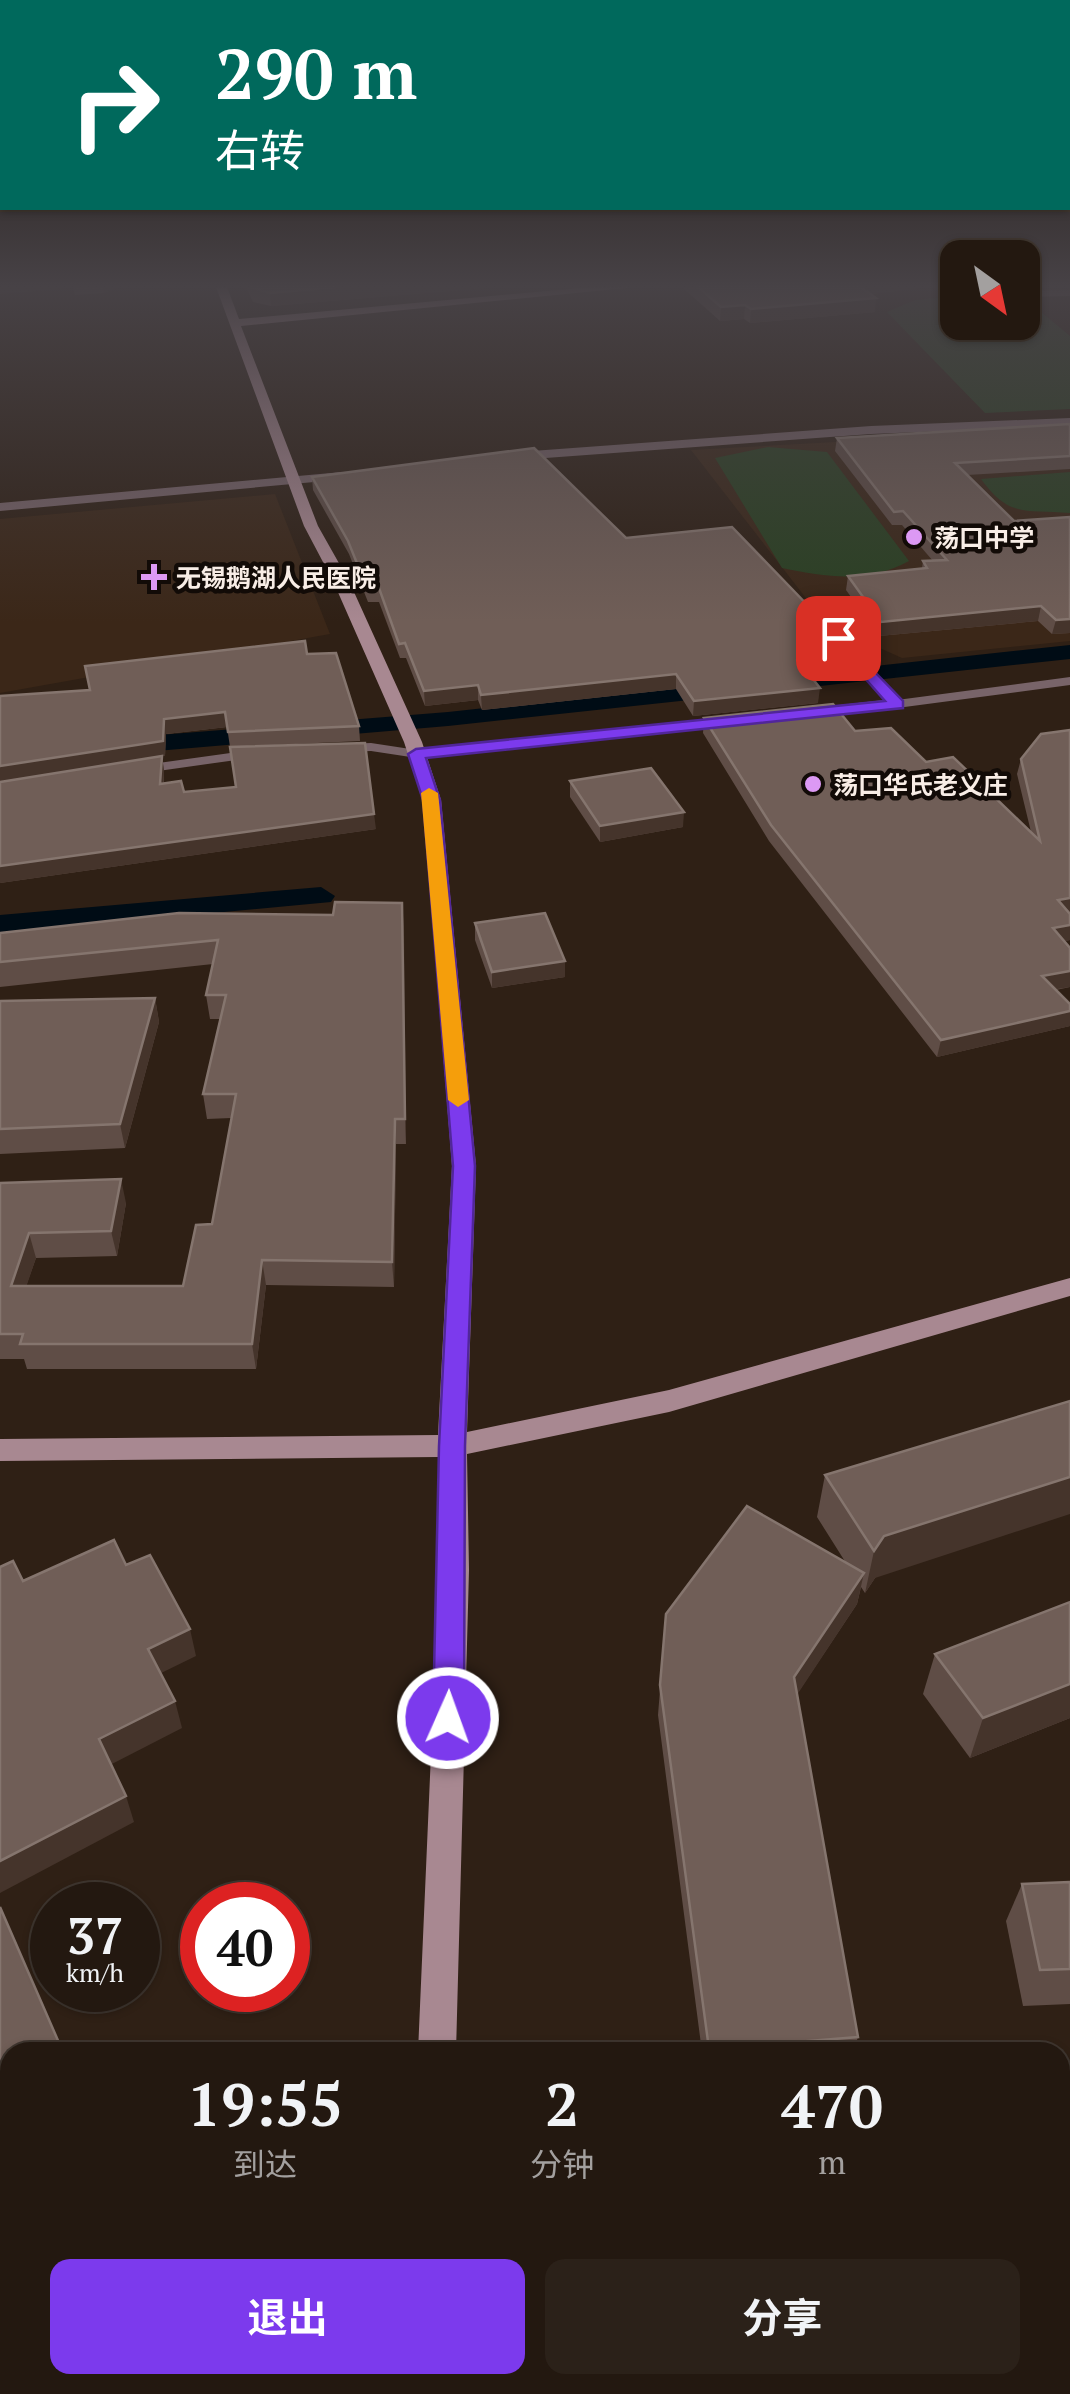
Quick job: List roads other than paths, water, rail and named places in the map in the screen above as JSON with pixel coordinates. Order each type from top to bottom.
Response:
[{"type":"street","points":[[262,399],[294,481],[414,748],[432,800],[464,1166],[452,1446],[454,1570],[437,2042]]},
{"type":"street","points":[[492,458],[871,430],[1070,422]]},
{"type":"street","points":[[0,507],[353,474]]},
{"type":"street","points":[[838,638],[897,704]]},
{"type":"street","points":[[414,748],[897,704]]},
{"type":"street","points":[[0,1450],[452,1446],[669,1401],[1070,1287]]},
{"type":"lane","points":[[897,704],[1070,681]]},
{"type":"lane","points":[[335,749],[414,748]]},
{"type":"lane","points":[[131,770],[262,753]]},
{"type":"waterway","points":[[121,746],[448,719],[1070,652]]},
{"type":"waterway","points":[[0,924],[321,896]]},
{"type":"place","name":"荡口中学","points":[[914,537]]},
{"type":"place","name":"无锡鹅湖人民医院","points":[[154,577]]},
{"type":"place","name":"荡口华氏老义庄","points":[[813,784]]}]
